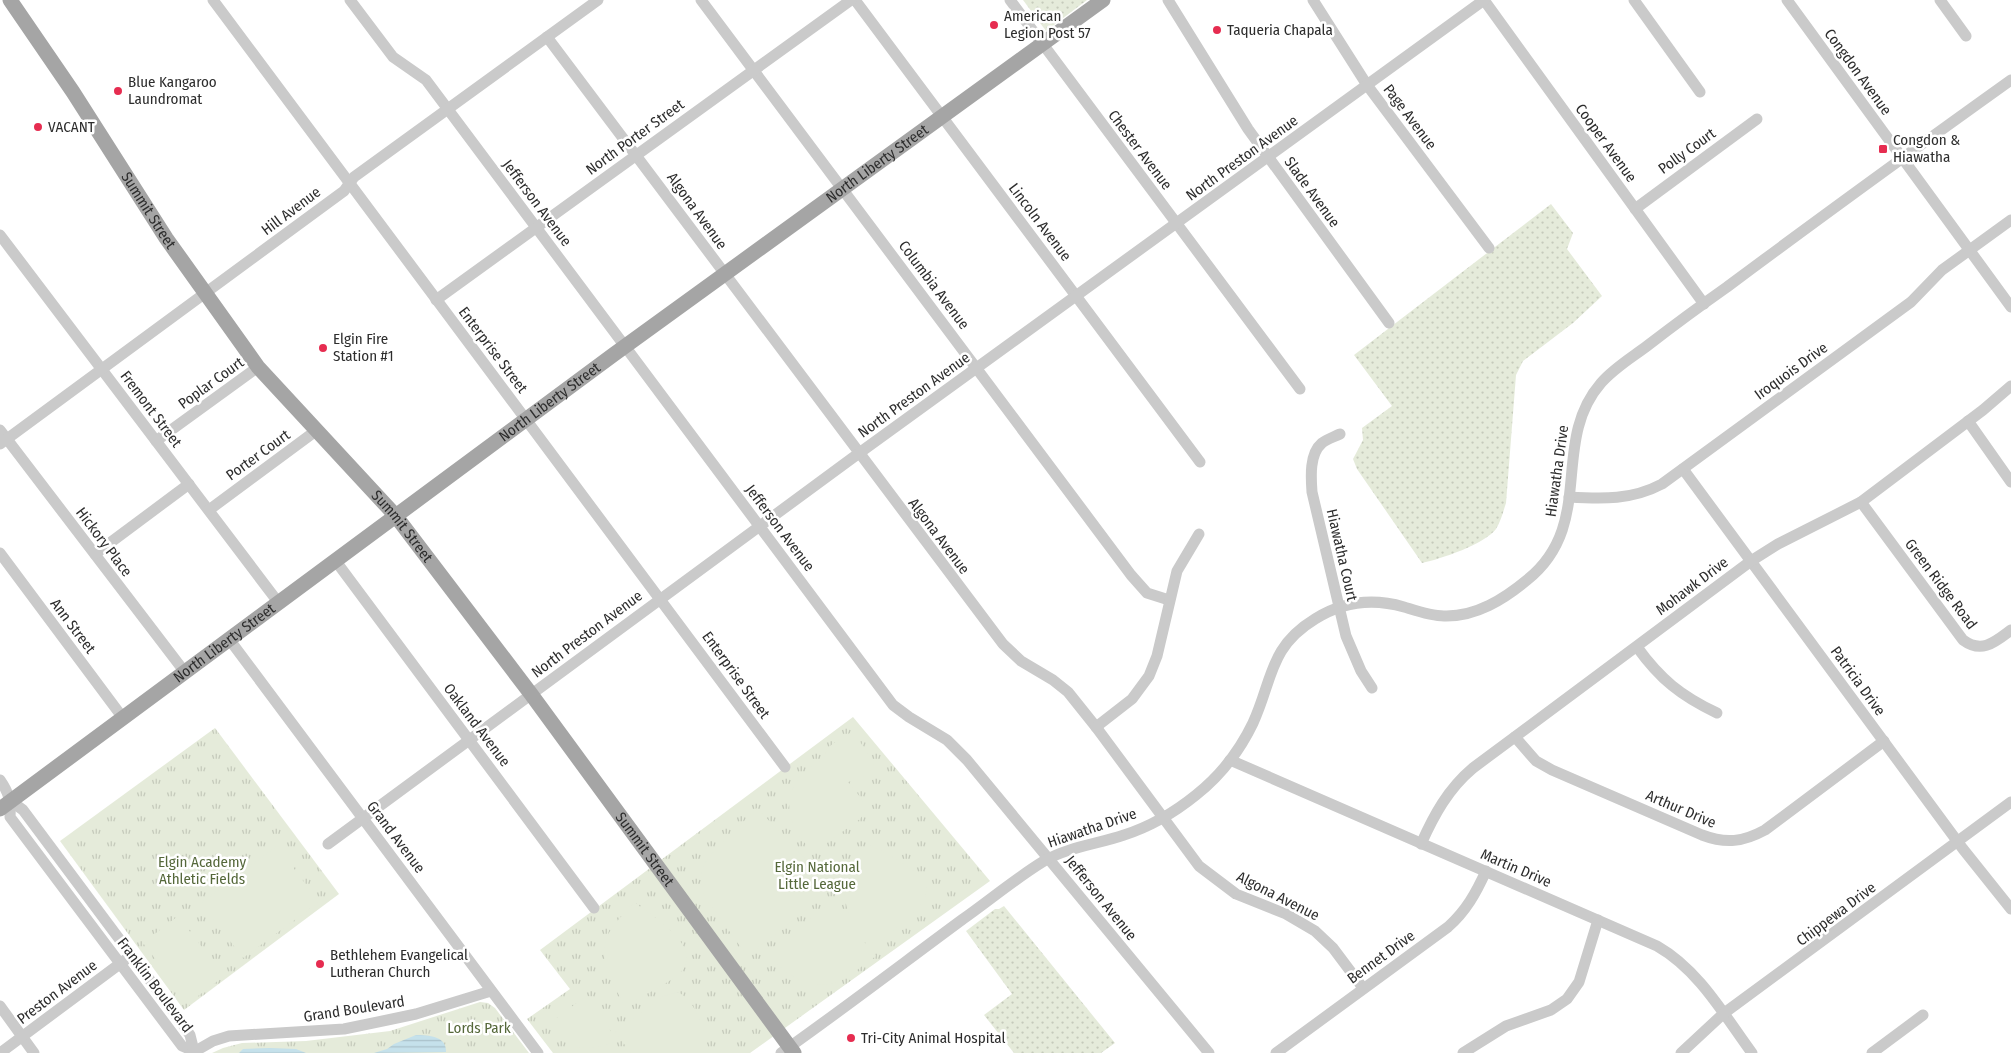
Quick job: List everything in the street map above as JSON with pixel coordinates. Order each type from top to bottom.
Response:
[{"type":"main road","name":"Summit Street","points":[[10,0],[74,92],[147,211],[258,367],[395,515],[531,694],[788,1051]]},
{"type":"main road","name":"North Liberty Street","points":[[6,805],[625,346],[1103,0]]},
{"type":"street","name":"Enterprise Street","points":[[213,0],[785,767]]},
{"type":"street","name":"Jefferson Avenue","points":[[350,0],[393,58],[424,77],[893,705],[909,718],[942,737],[962,754],[1209,1053]]},
{"type":"street","name":"Hill Avenue","points":[[2,438],[102,369],[205,294],[344,190],[354,177],[598,0]]},
{"type":"street","name":"Columbia Avenue","points":[[701,0],[1131,575],[1147,593],[1169,600]]},
{"type":"street","name":"North Porter Street","points":[[436,300],[636,154],[853,0]]},
{"type":"street","name":"Lincoln Avenue","points":[[853,0],[1200,462]]},
{"type":"street","name":"Chester Avenue","points":[[1010,0],[1300,390]]},
{"type":"street","name":"Slade Avenue","points":[[1168,0],[1248,129],[1389,322]]},
{"type":"street","name":"Page Avenue","points":[[1313,0],[1367,85],[1489,248]]},
{"type":"street","name":"North Preston Avenue","points":[[362,817],[859,453],[1484,0]]},
{"type":"street","name":"Cooper Avenue","points":[[1484,0],[1704,304]]},
{"type":"street","points":[[1634,0],[1700,92]]},
{"type":"street","name":"Congdon Avenue","points":[[1786,0],[2011,307]]},
{"type":"street","points":[[1940,0],[1966,36]]},
{"type":"street","name":"Algona Avenue","points":[[547,37],[1003,644],[1021,662],[1065,689],[1096,727],[1190,856],[1204,870],[1239,896],[1286,914],[1315,931],[1333,948],[1363,988]]},
{"type":"street","name":"Hiawatha Drive","points":[[788,1051],[1049,858],[1122,836],[1141,828],[1162,817],[1199,792],[1230,760],[1251,727],[1272,667],[1284,645],[1309,622],[1340,607],[1356,603],[1379,603],[1445,616],[1469,613],[1491,604],[1529,579],[1548,558],[1563,532],[1577,432],[1584,410],[1592,395],[1611,373],[2011,80]]},
{"type":"street","name":"Polly Court","points":[[1635,208],[1757,119]]},
{"type":"street","name":"Iroquois Drive","points":[[1569,497],[1606,499],[1631,497],[1654,489],[1683,470],[1911,302],[1942,270],[2011,220]]},
{"type":"street","name":"Fremont Street","points":[[0,235],[189,484],[213,507],[278,602]]},
{"type":"street","name":"Poplar Court","points":[[156,441],[258,367]]},
{"type":"street","name":"Mohawk Drive","points":[[1421,844],[1440,805],[1473,768],[1751,561],[1778,544],[1861,502],[2011,386]]},
{"type":"street","points":[[1968,421],[2011,482]]},
{"type":"street","name":"Porter Court","points":[[213,507],[317,430]]},
{"type":"street","name":"Hiawatha Court","points":[[1340,434],[1327,440],[1319,447],[1313,462],[1313,496],[1352,652],[1360,671],[1372,688]]},
{"type":"street","name":"Hickory Place","points":[[2,438],[95,554],[184,672]]},
{"type":"street","name":"Patricia Drive","points":[[1683,470],[1958,841],[2011,909]]},
{"type":"street","points":[[95,554],[189,484]]},
{"type":"street","name":"Green Ridge Road","points":[[1861,502],[1963,640],[1976,646],[1988,646],[2011,630]]},
{"type":"street","points":[[1096,727],[1128,703],[1146,680],[1157,656],[1178,567],[1199,534]]},
{"type":"street","name":"Ann Street","points":[[0,553],[123,718]]},
{"type":"street","name":"Oakland Avenue","points":[[335,560],[594,908]]},
{"type":"street","name":"Grand Avenue","points":[[229,638],[538,1053]]},
{"type":"street","points":[[1637,647],[1668,684],[1717,713]]},
{"type":"street","name":"Arthur Drive","points":[[1515,736],[1536,761],[1552,770],[1714,840],[1728,842],[1747,839],[1765,830],[1884,741]]},
{"type":"street","name":"Martin Drive","points":[[1230,760],[1642,938],[1668,952],[1697,978],[1752,1053]]},
{"type":"street","name":"Franklin Boulevard","points":[[0,780],[7,789],[6,805],[10,817],[182,1046],[193,1052]]},
{"type":"street","name":"Chippewa Drive","points":[[1681,1053],[1724,1014],[2011,802]]},
{"type":"street","name":"Franklin Boulevard","points":[[6,805],[23,810],[182,1023],[190,1035],[193,1052]]},
{"type":"street","points":[[328,844],[362,817]]},
{"type":"street","name":"Bennet Drive","points":[[1276,1053],[1455,921],[1472,900],[1486,871]]},
{"type":"street","points":[[1463,1053],[1506,1026],[1551,1010],[1564,1002],[1579,982],[1598,920]]},
{"type":"street","name":"Preston Avenue","points":[[0,1053],[131,955]]},
{"type":"street","name":"Grand Boulevard","points":[[193,1052],[230,1036],[313,1032],[376,1023],[424,1012],[491,991]]},
{"type":"street","points":[[0,1006],[34,1053]]},
{"type":"street","points":[[1872,1053],[1924,1015]]},
{"type":"green space","points":[[1023,0],[1087,0],[1046,31]]},
{"type":"green space","points":[[1551,204],[1573,233],[1567,249],[1602,296],[1573,323],[1523,361],[1516,375],[1506,503],[1496,529],[1473,545],[1422,563],[1357,469],[1353,459],[1363,440],[1362,428],[1392,406],[1354,355]]},
{"type":"green space","name":"Elgin National Little League","points":[[853,717],[990,881],[750,1053],[553,1053],[527,1019],[570,989],[540,950]]},
{"type":"green space","name":"Elgin Academy Athletic Fields","points":[[215,728],[339,894],[184,1010],[60,841]]},
{"type":"green space","points":[[853,731],[874,763],[871,771],[861,778],[848,782],[864,804],[864,814],[860,819],[813,853],[800,836],[791,819],[789,809],[792,790],[800,776],[825,756],[830,746]]},
{"type":"green space","points":[[757,808],[828,883],[827,894],[747,956],[705,897],[701,878],[702,870],[710,856]]},
{"type":"green space","points":[[868,844],[913,870],[926,884],[927,891],[920,905],[876,945],[863,934],[854,922],[848,910],[845,897],[850,870],[857,857]]},
{"type":"green space","points":[[277,846],[319,902],[243,958],[201,903]]},
{"type":"green space","points":[[634,902],[664,924],[674,934],[682,944],[687,955],[686,965],[678,975],[625,1006],[606,966],[604,949],[611,930]]},
{"type":"green space","points":[[1004,906],[1115,1043],[1101,1053],[1014,1053],[984,1015],[1012,994],[966,931],[995,909]]},
{"type":"green space","points":[[824,908],[837,909],[876,956],[852,974],[837,982],[827,985],[807,983],[797,979],[780,967],[766,953]]},
{"type":"green space","points":[[178,916],[224,976],[189,1003],[143,943]]},
{"type":"green space","points":[[678,992],[691,1003],[696,1011],[710,1053],[631,1053],[615,1032],[664,996]]},
{"type":"green space","points":[[586,996],[593,997],[616,1041],[595,1047],[578,1047],[562,1040],[547,1025]]},
{"type":"green space","name":"Lords Park","points":[[480,1002],[488,1003],[495,1008],[529,1053],[212,1053],[242,1043],[306,1041],[390,1031]]},
{"type":"water","points":[[416,1035],[431,1036],[440,1040],[446,1052],[374,1053],[387,1049]]},
{"type":"water","points":[[243,1049],[296,1049],[306,1053],[239,1053]]},
{"type":"place","name":"American Legion Post 57","points":[[994,25]]},
{"type":"place","name":"Taqueria Chapala","points":[[1217,30]]},
{"type":"place","name":"Blue Kangaroo Laundromat","points":[[118,91]]},
{"type":"place","name":"VACANT","points":[[38,127]]},
{"type":"place","name":"Congdon & Hiawatha","points":[[1883,149]]},
{"type":"place","name":"Elgin Fire Station #1","points":[[323,348]]},
{"type":"place","name":"Bethlehem Evangelical Lutheran Church","points":[[320,964]]},
{"type":"place","name":"Tri-City Animal Hospital","points":[[851,1038]]}]
